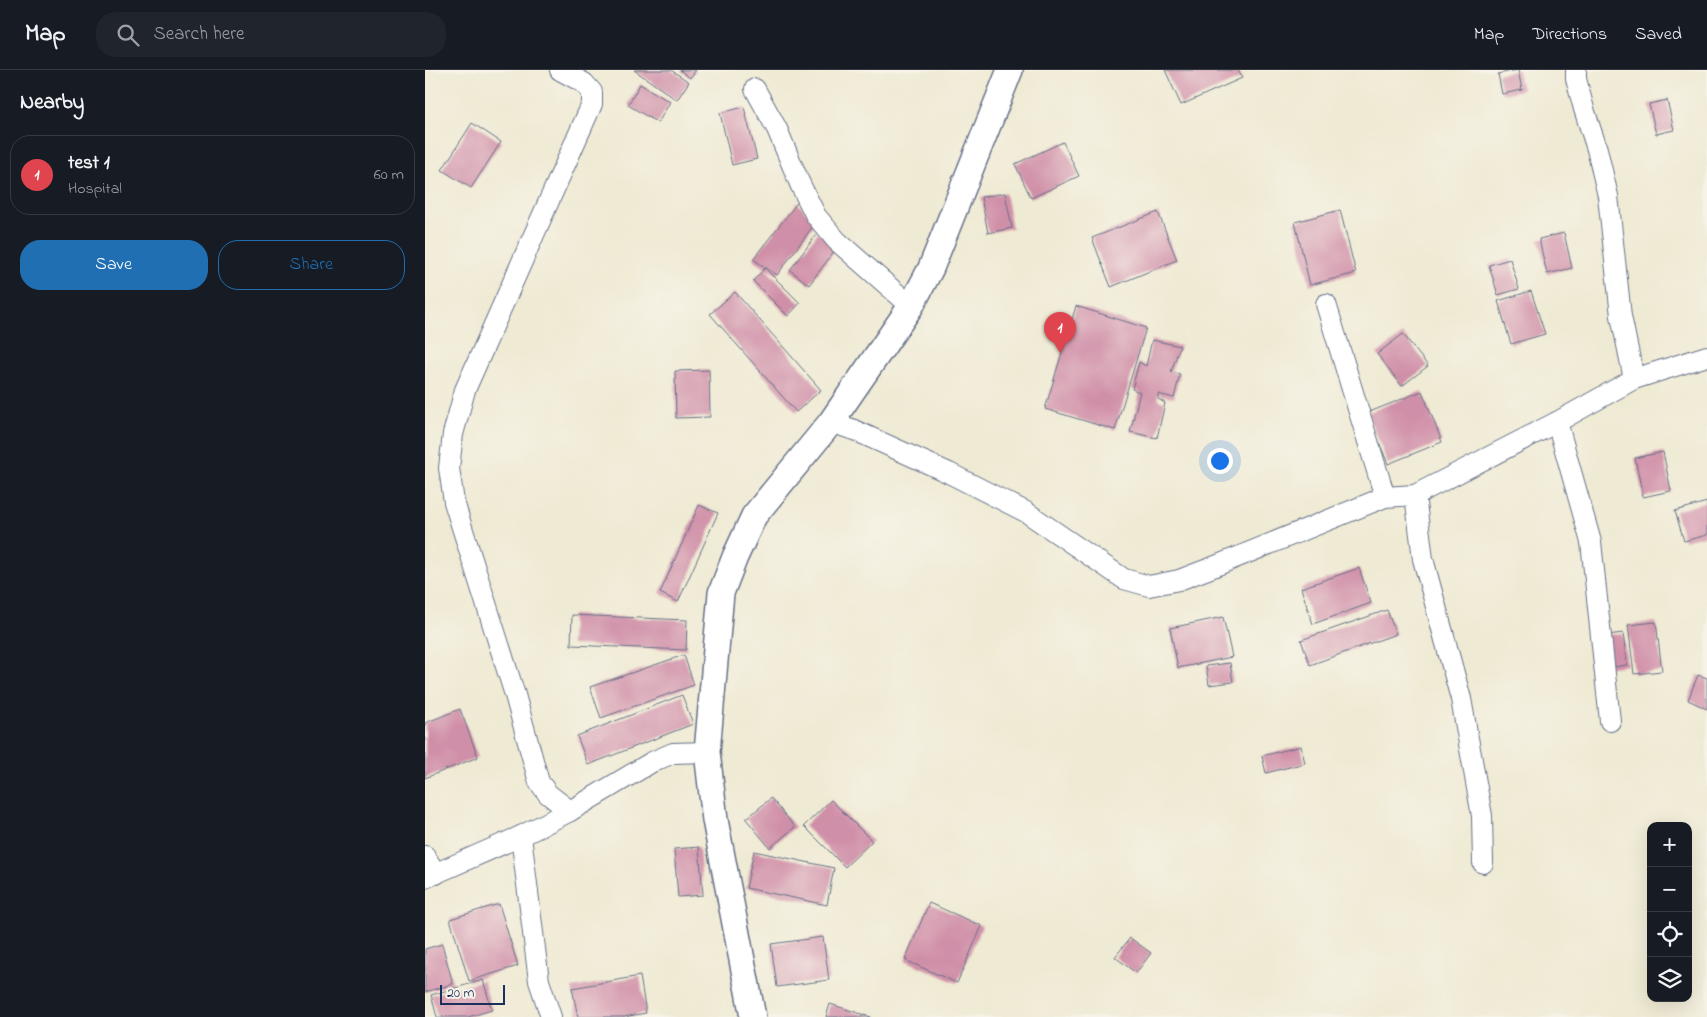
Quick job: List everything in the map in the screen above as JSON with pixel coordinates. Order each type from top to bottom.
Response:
[{"type":"street","points":[[560,70],[583,83],[592,92],[592,104],[465,390],[453,434],[449,468],[454,502],[515,695],[539,782],[548,794],[570,811]]},
{"type":"street","points":[[753,1017],[715,820],[707,752],[721,592],[754,516],[831,422],[911,306],[931,268],[1010,70]]},
{"type":"street","points":[[1576,70],[1576,79],[1583,109],[1597,149],[1608,196],[1621,316],[1634,379]]},
{"type":"street","points":[[755,89],[777,129],[800,184],[817,216],[837,241],[911,306]]},
{"type":"street","points":[[1326,304],[1385,497]]},
{"type":"street","points":[[831,422],[854,430],[1026,512],[1124,579],[1149,586],[1179,580],[1385,497],[1415,495],[1557,422],[1634,379],[1707,356]]},
{"type":"street","points":[[1557,422],[1591,542],[1610,721]]},
{"type":"street","points":[[1415,495],[1423,559],[1461,699],[1482,816],[1483,863]]},
{"type":"street","points":[[425,856],[431,876],[521,836],[570,811],[652,762],[673,753],[707,752]]},
{"type":"street","points":[[521,836],[539,980],[551,1017]]},
{"type":"building","points":[[634,70],[671,70],[689,82],[677,100]]},
{"type":"building","points":[[680,70],[696,70],[690,78]]},
{"type":"building","points":[[1165,70],[1238,70],[1242,78],[1181,105]]},
{"type":"building","points":[[1518,70],[1522,90],[1502,94],[1498,74]]},
{"type":"building","points":[[640,84],[670,102],[658,123],[628,105]]},
{"type":"building","points":[[1667,100],[1674,130],[1656,134],[1649,104]]},
{"type":"building","points":[[744,107],[757,159],[732,165],[720,113]]},
{"type":"building","points":[[472,123],[501,142],[471,188],[442,170]]},
{"type":"building","points":[[1063,142],[1079,176],[1031,198],[1015,164]]},
{"type":"building","points":[[1005,193],[1012,228],[988,233],[981,197]]},
{"type":"building","points":[[797,203],[816,222],[777,275],[753,259]]},
{"type":"building","points":[[1340,210],[1356,273],[1310,285],[1295,222]]},
{"type":"building","points":[[1158,212],[1177,260],[1111,287],[1092,238]]},
{"type":"building","points":[[819,231],[838,246],[809,285],[790,270]]},
{"type":"building","points":[[1564,233],[1572,268],[1547,274],[1539,239]]},
{"type":"building","points":[[1510,259],[1519,289],[1498,295],[1489,265]]},
{"type":"building","points":[[765,268],[800,303],[788,316],[753,281]]},
{"type":"building","points":[[1531,291],[1545,334],[1511,344],[1498,301]]},
{"type":"building","points":[[735,292],[821,390],[796,412],[710,314]]},
{"type":"building","points":[[1076,306],[1146,328],[1115,430],[1045,409]]},
{"type":"building","points":[[1403,334],[1428,366],[1402,386],[1377,354]]},
{"type":"building","points":[[1152,340],[1180,346],[1171,372],[1180,374],[1174,398],[1158,394],[1158,399],[1165,403],[1157,438],[1130,432],[1140,392],[1132,389],[1139,362],[1146,366]]},
{"type":"building","points":[[709,370],[710,417],[676,418],[675,371]]},
{"type":"building","points":[[1422,391],[1442,442],[1388,464],[1367,413]]},
{"type":"building","points":[[1663,452],[1671,491],[1643,497],[1635,458]]},
{"type":"building","points":[[1707,502],[1707,535],[1684,541],[1675,511]]},
{"type":"building","points":[[699,505],[718,513],[678,602],[660,593]]},
{"type":"building","points":[[1359,568],[1371,603],[1313,624],[1301,588]]},
{"type":"building","points":[[1387,610],[1396,634],[1310,665],[1301,640]]},
{"type":"building","points":[[572,615],[687,620],[686,650],[571,645]]},
{"type":"building","points":[[1223,617],[1232,657],[1178,668],[1170,628]]},
{"type":"building","points":[[1656,622],[1662,671],[1634,674],[1628,625]]},
{"type":"building","points":[[1623,633],[1627,665],[1605,668],[1600,636]]},
{"type":"building","points":[[684,655],[694,685],[601,718],[590,687]]},
{"type":"building","points":[[1230,663],[1233,682],[1209,685],[1206,666]]},
{"type":"building","points":[[1698,675],[1707,678],[1707,709],[1688,700]]},
{"type":"building","points":[[682,695],[693,724],[588,765],[577,736]]},
{"type":"building","points":[[460,709],[478,757],[425,778],[425,723]]},
{"type":"building","points":[[1301,746],[1305,763],[1266,773],[1262,756]]},
{"type":"building","points":[[771,798],[795,827],[770,848],[746,819]]},
{"type":"building","points":[[831,800],[872,841],[845,867],[804,826]]},
{"type":"building","points":[[699,847],[703,895],[678,897],[674,849]]},
{"type":"building","points":[[754,851],[834,868],[827,905],[746,888]]},
{"type":"building","points":[[929,903],[982,926],[957,983],[905,960]]},
{"type":"building","points":[[499,904],[518,966],[469,981],[450,919]]},
{"type":"building","points":[[823,937],[829,980],[777,987],[771,944]]},
{"type":"building","points":[[1130,938],[1151,953],[1136,973],[1115,957]]},
{"type":"building","points":[[442,944],[453,984],[425,992],[425,949]]},
{"type":"building","points":[[640,976],[646,1013],[624,1017],[578,1017],[572,988]]},
{"type":"building","points":[[483,980],[492,1010],[468,1017],[437,1017],[431,995]]},
{"type":"building","points":[[830,1004],[871,1017],[826,1017]]},
{"type":"place","name":"test 1","points":[[1060,353]]}]
